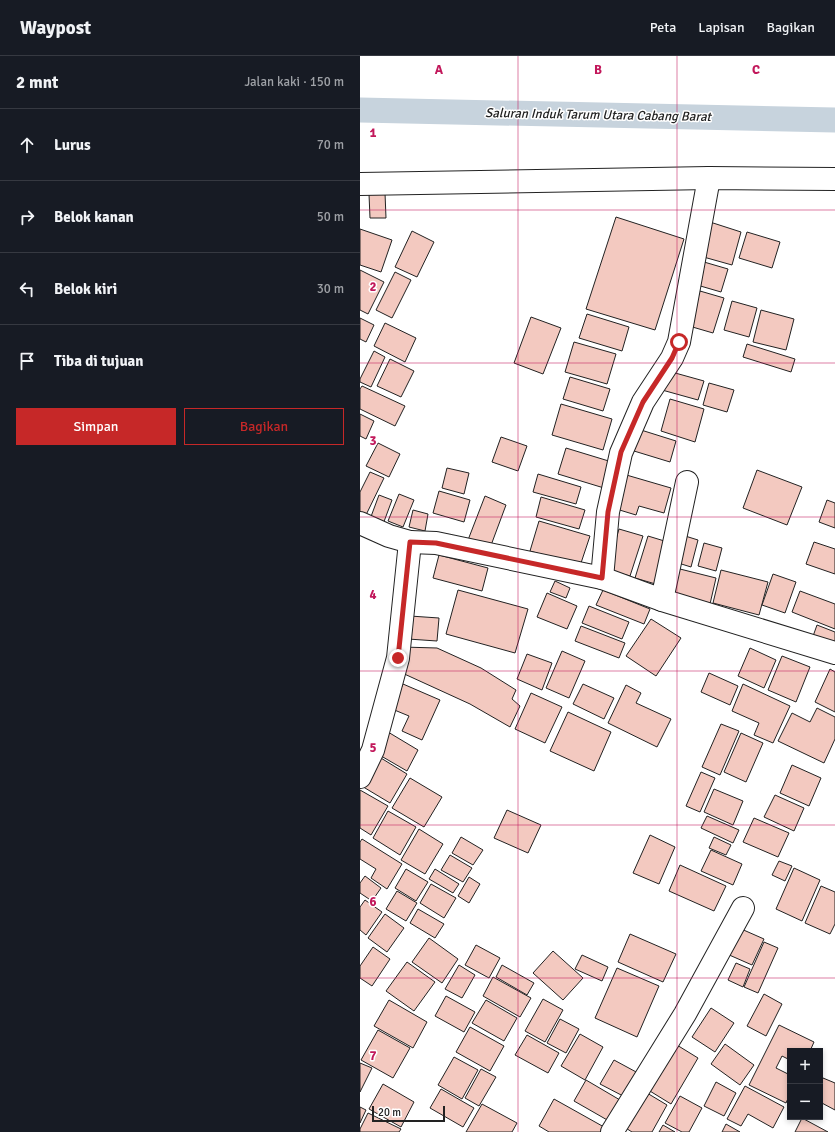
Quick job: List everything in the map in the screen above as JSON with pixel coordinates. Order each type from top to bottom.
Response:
[{"type":"street","points":[[602,578],[608,512],[621,452],[643,402],[672,358],[679,342],[709,178]]},
{"type":"street","points":[[360,184],[709,178],[835,178]]},
{"type":"street","points":[[662,600],[687,482]]},
{"type":"street","points":[[360,523],[389,536],[410,542],[436,543],[602,578],[662,600],[835,653]]},
{"type":"street","points":[[360,777],[373,750],[398,658],[410,542]]},
{"type":"street","points":[[612,1132],[685,1014],[743,908]]},
{"type":"building","points":[[385,193],[386,218],[370,218],[369,194]]},
{"type":"building","points":[[616,217],[684,239],[655,330],[586,309]]},
{"type":"building","points":[[710,222],[741,232],[732,265],[700,256]]},
{"type":"building","points":[[360,229],[392,240],[381,272],[360,265]]},
{"type":"building","points":[[412,231],[434,242],[417,277],[395,267]]},
{"type":"building","points":[[747,232],[780,242],[772,268],[739,258]]},
{"type":"building","points":[[704,262],[728,269],[721,292],[697,285]]},
{"type":"building","points":[[360,270],[384,282],[368,314],[360,310]]},
{"type":"building","points":[[395,272],[411,280],[392,318],[376,310]]},
{"type":"building","points":[[700,291],[724,298],[713,333],[689,326]]},
{"type":"building","points":[[732,301],[757,308],[749,337],[724,330]]},
{"type":"building","points":[[761,310],[794,319],[786,350],[753,342]]},
{"type":"building","points":[[587,314],[629,327],[622,351],[579,338]]},
{"type":"building","points":[[531,317],[561,328],[543,374],[514,363]]},
{"type":"building","points":[[360,318],[374,325],[366,342],[360,339]]},
{"type":"building","points":[[385,323],[416,338],[405,362],[374,346]]},
{"type":"building","points":[[574,342],[616,354],[607,384],[565,372]]},
{"type":"building","points":[[747,344],[795,359],[791,372],[743,357]]},
{"type":"building","points":[[374,351],[385,357],[371,387],[360,382],[360,379]]},
{"type":"building","points":[[390,359],[414,371],[401,397],[377,386]]},
{"type":"building","points":[[668,371],[704,381],[698,400],[662,390]]},
{"type":"building","points":[[570,377],[610,389],[603,411],[563,399]]},
{"type":"building","points":[[709,383],[734,390],[727,412],[703,405]]},
{"type":"building","points":[[362,386],[405,406],[395,426],[360,409],[360,389]]},
{"type":"building","points":[[670,399],[704,409],[695,442],[661,431]]},
{"type":"building","points":[[561,404],[612,419],[603,450],[552,435]]},
{"type":"building","points":[[360,414],[374,421],[366,439],[360,436]]},
{"type":"building","points":[[641,430],[676,441],[670,462],[634,451]]},
{"type":"building","points":[[501,437],[527,446],[518,471],[492,462]]},
{"type":"building","points":[[378,443],[400,454],[389,477],[366,466]]},
{"type":"building","points":[[566,448],[612,462],[604,488],[558,474]]},
{"type":"building","points":[[447,468],[469,473],[464,494],[442,488]]},
{"type":"building","points":[[757,470],[802,487],[787,525],[743,508]]},
{"type":"building","points":[[370,472],[384,478],[365,517],[360,515],[360,492]]},
{"type":"building","points":[[538,474],[581,487],[576,504],[533,492]]},
{"type":"building","points":[[623,474],[671,488],[664,513],[639,506],[636,515],[613,508]]},
{"type":"building","points":[[439,491],[470,500],[464,522],[433,513]]},
{"type":"building","points":[[399,494],[414,500],[403,527],[388,521]]},
{"type":"building","points":[[379,495],[392,500],[382,527],[369,522]]},
{"type":"building","points":[[485,496],[506,505],[490,548],[468,540]]},
{"type":"building","points":[[541,497],[585,510],[579,529],[536,517]]},
{"type":"building","points":[[827,500],[835,503],[835,528],[819,522]]},
{"type":"building","points":[[413,510],[428,514],[425,531],[409,527]]},
{"type":"building","points":[[539,521],[590,536],[580,566],[530,551]]},
{"type":"building","points":[[619,529],[643,536],[630,576],[607,570]]},
{"type":"building","points":[[682,535],[698,540],[691,567],[675,562]]},
{"type":"building","points":[[648,536],[671,543],[659,585],[635,578]]},
{"type":"building","points":[[814,542],[835,549],[835,574],[806,564]]},
{"type":"building","points":[[704,543],[722,548],[716,571],[698,566]]},
{"type":"building","points":[[439,555],[488,568],[482,591],[433,578]]},
{"type":"building","points":[[672,567],[716,578],[710,604],[665,593]]},
{"type":"building","points":[[721,570],[768,582],[759,615],[713,603]]},
{"type":"building","points":[[773,574],[796,582],[785,613],[762,605]]},
{"type":"building","points":[[555,581],[570,588],[566,598],[550,592]]},
{"type":"building","points":[[458,590],[528,609],[515,653],[446,634]]},
{"type":"building","points":[[603,590],[650,609],[644,624],[596,605]]},
{"type":"building","points":[[800,591],[835,604],[835,629],[792,612]]},
{"type":"building","points":[[547,593],[577,606],[567,629],[537,617]]},
{"type":"building","points":[[589,606],[629,622],[622,639],[582,623]]},
{"type":"building","points":[[410,616],[439,618],[437,641],[408,639]]},
{"type":"building","points":[[651,619],[681,638],[656,676],[626,656]]},
{"type":"building","points":[[817,625],[835,632],[835,646],[812,639]]},
{"type":"building","points":[[581,626],[625,643],[619,658],[575,641]]},
{"type":"building","points":[[402,647],[437,648],[481,668],[516,690],[512,699],[520,706],[510,727],[470,704],[400,672]]},
{"type":"building","points":[[750,648],[776,660],[764,688],[738,676]]},
{"type":"building","points":[[562,651],[585,661],[569,698],[546,688]]},
{"type":"building","points":[[527,654],[552,663],[542,690],[517,679]]},
{"type":"building","points":[[782,656],[810,667],[796,702],[768,690]]},
{"type":"building","points":[[830,669],[835,672],[835,712],[815,702]]},
{"type":"building","points":[[709,673],[738,686],[730,705],[701,692]]},
{"type":"building","points":[[403,684],[440,700],[422,740],[402,731],[409,716],[392,709]]},
{"type":"building","points":[[583,684],[614,698],[604,719],[573,704]]},
{"type":"building","points":[[743,684],[790,706],[773,743],[754,735],[759,723],[732,711]]},
{"type":"building","points":[[626,685],[641,693],[636,703],[671,719],[657,747],[608,723]]},
{"type":"building","points":[[531,693],[562,707],[545,743],[515,729]]},
{"type":"building","points":[[817,708],[835,717],[835,739],[824,763],[778,741],[792,713],[810,722]]},
{"type":"building","points":[[568,712],[611,732],[594,771],[550,751]]},
{"type":"building","points":[[721,724],[739,731],[720,775],[702,767]]},
{"type":"building","points":[[388,732],[418,750],[407,771],[376,753]]},
{"type":"building","points":[[741,733],[763,743],[746,782],[724,772]]},
{"type":"building","points":[[376,755],[407,774],[390,803],[360,785]]},
{"type":"building","points":[[792,765],[821,778],[809,806],[780,793]]},
{"type":"building","points":[[701,772],[715,778],[700,812],[686,806]]},
{"type":"building","points":[[410,778],[442,797],[424,827],[392,808]]},
{"type":"building","points":[[714,789],[743,801],[733,825],[704,812]]},
{"type":"building","points":[[360,790],[388,806],[371,835],[360,828]]},
{"type":"building","points":[[775,795],[804,808],[794,831],[764,817]]},
{"type":"building","points":[[507,810],[541,825],[528,853],[494,838]]},
{"type":"building","points":[[388,811],[416,827],[400,855],[373,838]]},
{"type":"building","points":[[707,816],[739,830],[733,843],[701,828]]},
{"type":"building","points":[[754,818],[789,833],[778,857],[743,842]]},
{"type":"building","points":[[419,829],[443,844],[425,874],[401,860]]},
{"type":"building","points":[[650,835],[675,847],[659,884],[633,873]]},
{"type":"building","points":[[461,837],[483,850],[473,865],[452,853]]},
{"type":"building","points":[[714,837],[731,845],[726,855],[709,848]]},
{"type":"building","points":[[362,839],[402,864],[387,889],[371,878],[376,869],[360,859],[360,842]]},
{"type":"building","points":[[711,850],[742,864],[733,885],[701,871]]},
{"type":"building","points":[[450,855],[472,868],[463,882],[441,870]]},
{"type":"building","points":[[779,861],[792,866],[785,881],[772,875]]},
{"type":"building","points":[[680,865],[726,886],[714,911],[669,891]]},
{"type":"building","points":[[794,868],[820,880],[802,921],[776,909]]},
{"type":"building","points":[[406,869],[428,882],[416,901],[395,888]]},
{"type":"building","points":[[435,869],[459,884],[453,893],[429,879]]},
{"type":"building","points":[[365,876],[381,888],[372,901],[360,893],[360,883]]},
{"type":"building","points":[[469,877],[480,884],[469,903],[458,896]]},
{"type":"building","points":[[431,884],[456,898],[444,918],[420,903]]},
{"type":"building","points":[[821,886],[835,892],[835,924],[830,934],[805,923]]},
{"type":"building","points":[[397,891],[417,903],[406,921],[386,909]]},
{"type":"building","points":[[365,900],[382,912],[366,935],[360,930],[360,907]]},
{"type":"building","points":[[418,909],[444,924],[435,938],[410,923]]},
{"type":"building","points":[[385,914],[404,928],[387,952],[368,938]]},
{"type":"building","points":[[739,928],[764,939],[752,965],[727,954]]},
{"type":"building","points":[[630,934],[676,954],[663,982],[618,962]]},
{"type":"building","points":[[429,938],[458,959],[442,983],[412,962]]},
{"type":"building","points":[[764,942],[778,948],[758,993],[744,987]]},
{"type":"building","points":[[476,945],[500,958],[489,978],[465,965]]},
{"type":"building","points":[[373,947],[390,959],[372,986],[360,978],[360,966]]},
{"type":"building","points":[[553,951],[583,978],[563,1000],[533,973]]},
{"type":"building","points":[[582,955],[608,967],[602,981],[575,969]]},
{"type":"building","points":[[407,962],[435,982],[414,1011],[386,991]]},
{"type":"building","points":[[736,963],[750,969],[743,987],[728,980]]},
{"type":"building","points":[[459,965],[475,975],[462,998],[445,989]]},
{"type":"building","points":[[502,965],[534,983],[527,995],[496,977]]},
{"type":"building","points":[[617,968],[659,986],[637,1037],[595,1018]]},
{"type":"building","points":[[493,977],[531,998],[520,1017],[483,996]]},
{"type":"building","points":[[764,994],[782,1004],[766,1036],[747,1026]]},
{"type":"building","points":[[446,996],[475,1012],[464,1032],[435,1016]]},
{"type":"building","points":[[543,999],[563,1010],[545,1042],[525,1031]]},
{"type":"building","points":[[389,1000],[427,1022],[413,1048],[374,1026]]},
{"type":"building","points":[[486,1000],[517,1018],[504,1041],[472,1023]]},
{"type":"building","points":[[711,1008],[734,1023],[715,1052],[692,1037]]},
{"type":"building","points":[[560,1019],[579,1029],[566,1053],[547,1043]]},
{"type":"building","points":[[779,1025],[814,1042],[811,1048],[787,1048],[787,1058],[782,1056],[776,1068],[787,1074],[786,1103],[749,1085]]},
{"type":"building","points":[[470,1027],[504,1046],[490,1071],[456,1052]]},
{"type":"building","points":[[378,1030],[410,1048],[393,1078],[361,1060]]},
{"type":"building","points":[[580,1034],[603,1047],[585,1080],[561,1066]]},
{"type":"building","points":[[527,1035],[559,1053],[548,1073],[515,1055]]},
{"type":"building","points":[[672,1042],[698,1058],[671,1104],[645,1088]]},
{"type":"building","points":[[725,1044],[754,1065],[740,1085],[711,1064]]},
{"type":"building","points":[[454,1057],[478,1070],[462,1099],[438,1085]]},
{"type":"building","points":[[614,1060],[638,1073],[625,1097],[600,1084]]},
{"type":"building","points":[[360,1063],[372,1068],[360,1092]]},
{"type":"building","points":[[481,1069],[496,1077],[479,1106],[465,1098]]},
{"type":"building","points":[[823,1078],[835,1083],[835,1110],[823,1104]]},
{"type":"building","points":[[586,1080],[620,1100],[609,1121],[574,1101]]},
{"type":"building","points":[[716,1082],[736,1093],[724,1116],[704,1106]]},
{"type":"building","points":[[383,1084],[414,1102],[401,1127],[369,1109]]},
{"type":"building","points":[[745,1086],[784,1107],[773,1128],[748,1114],[741,1126],[727,1119]]},
{"type":"building","points":[[441,1089],[474,1108],[463,1127],[430,1108]]},
{"type":"building","points":[[642,1090],[667,1105],[652,1132],[632,1132],[621,1125]]},
{"type":"building","points":[[680,1096],[702,1108],[689,1132],[682,1132],[665,1123]]},
{"type":"building","points":[[554,1099],[604,1127],[602,1132],[549,1132],[539,1126]]},
{"type":"building","points":[[482,1104],[517,1123],[512,1132],[466,1132]]},
{"type":"building","points":[[360,1107],[366,1110],[360,1123]]},
{"type":"building","points":[[368,1113],[401,1129],[399,1132],[360,1132]]},
{"type":"building","points":[[801,1120],[806,1120],[828,1132],[795,1132]]},
{"type":"building","points":[[726,1124],[740,1132],[722,1132]]},
{"type":"building","points":[[663,1125],[675,1132],[659,1132]]},
{"type":"waterway","name":"Saluran Induk Tarum Utara Cabang Barat","points":[[360,110],[835,120]]},
{"type":"route","points":[[398,658],[410,542],[436,543],[602,578],[608,512],[621,452],[643,402],[672,358],[679,342]]}]
